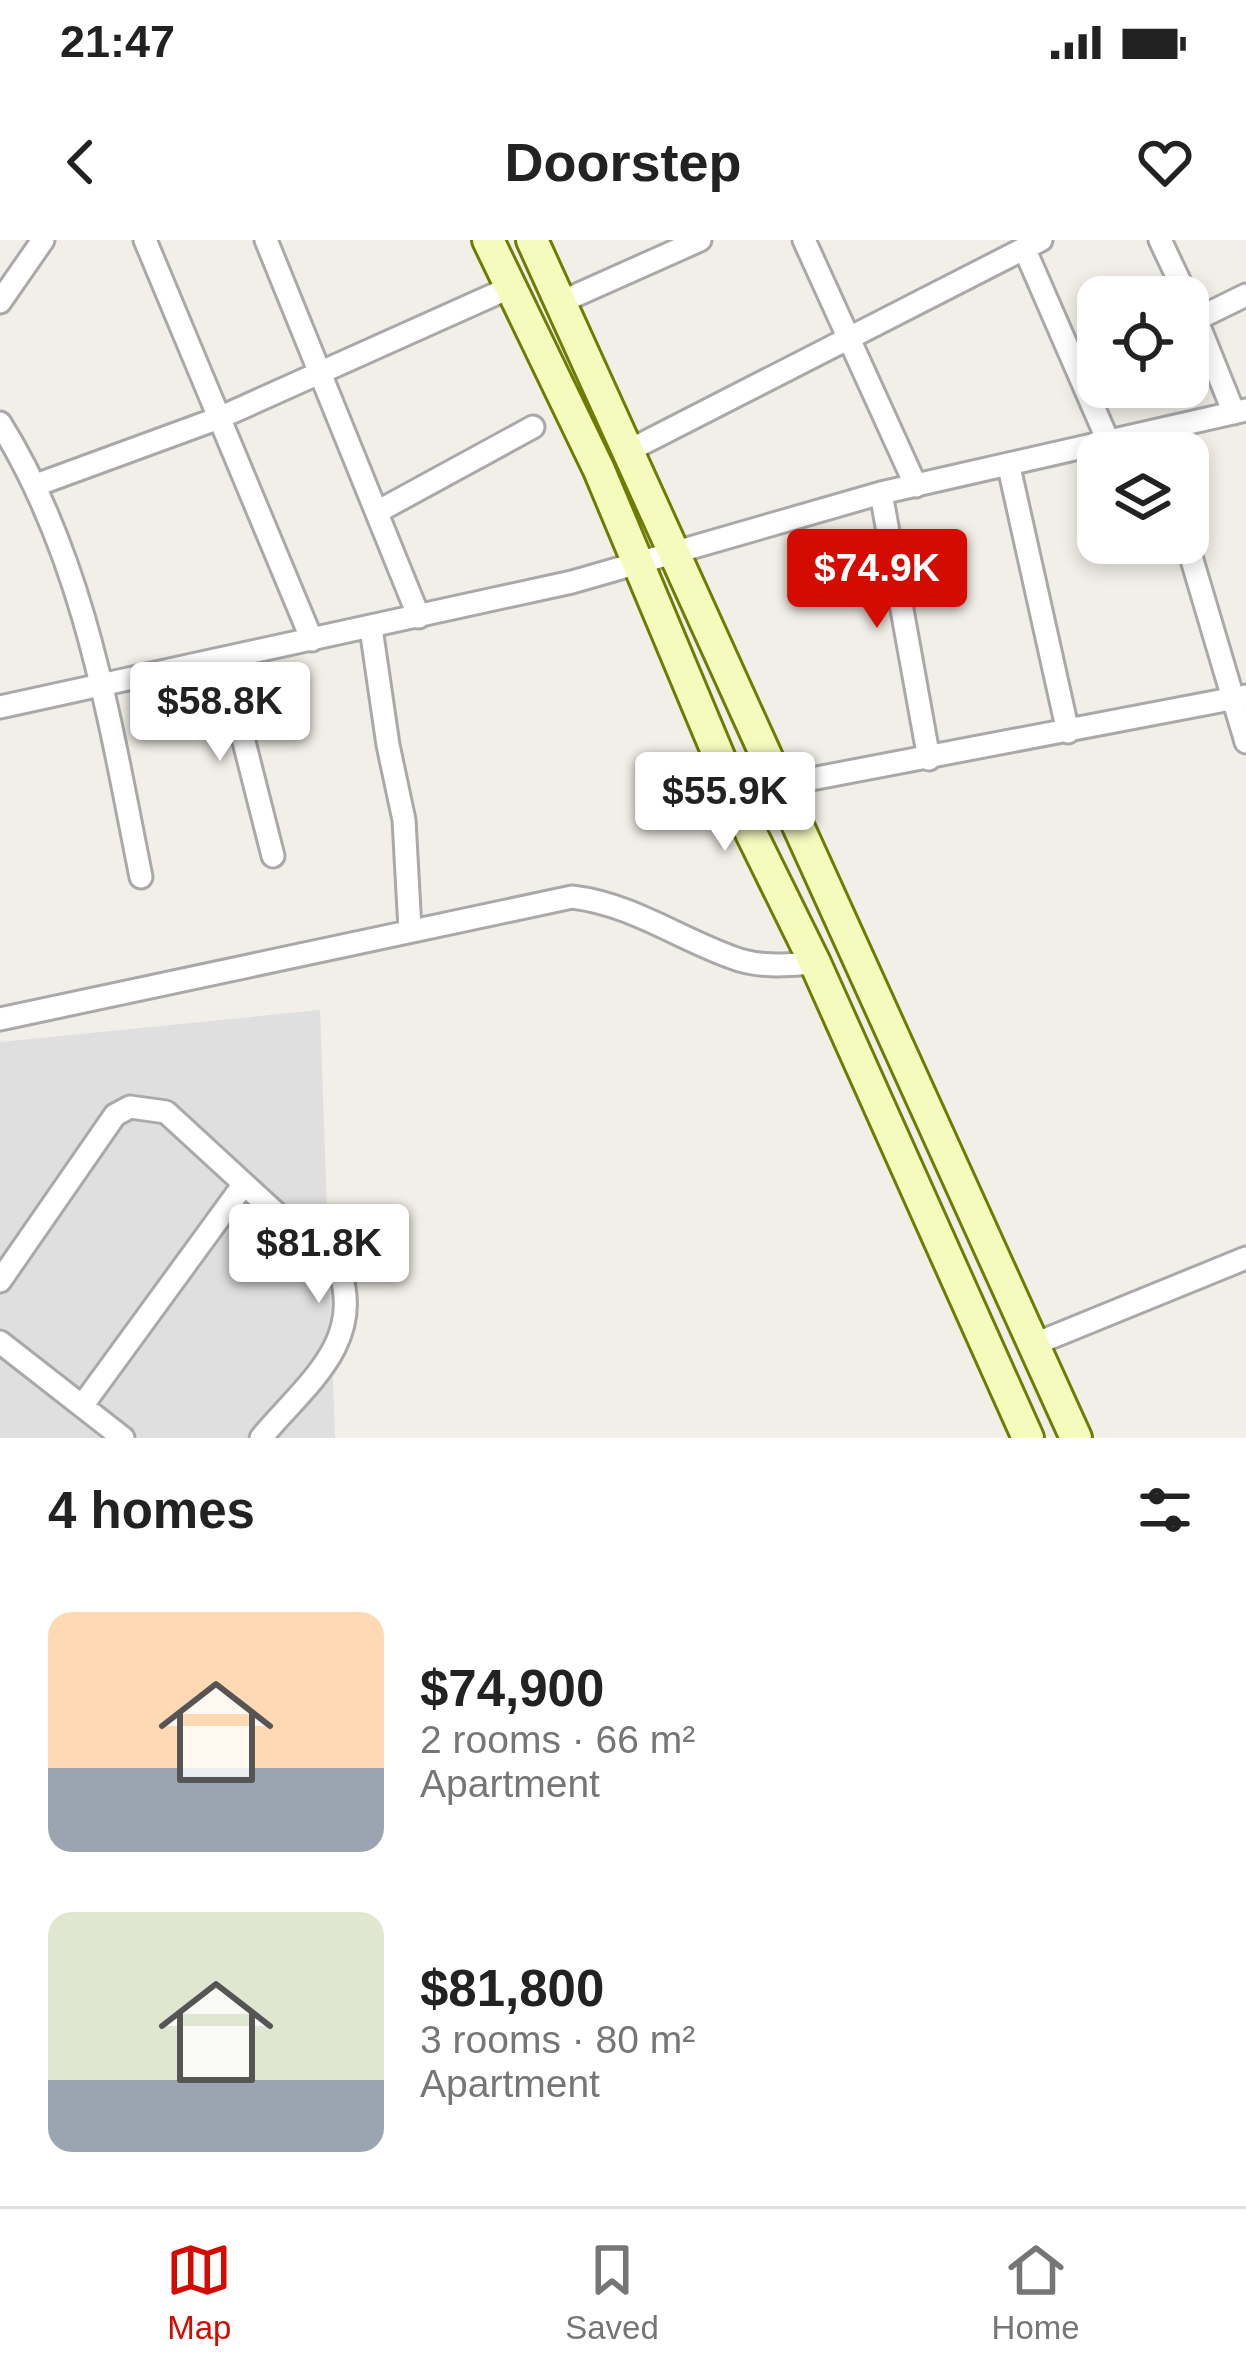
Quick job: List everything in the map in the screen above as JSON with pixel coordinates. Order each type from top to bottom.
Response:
[{"type":"street","points":[[0,302],[43,240]]},
{"type":"street","points":[[145,240],[312,640]]},
{"type":"street","points":[[266,240],[419,617]]},
{"type":"street","points":[[488,240],[636,560],[751,833],[815,963],[1028,1438]]},
{"type":"street","points":[[532,240],[1076,1438]]},
{"type":"street","points":[[561,302],[700,240]]},
{"type":"street","points":[[804,240],[916,486]]},
{"type":"street","points":[[1160,240],[1177,276]]},
{"type":"street","points":[[630,450],[1033,245],[1105,432]]},
{"type":"street","points":[[36,485],[220,418],[511,287]]},
{"type":"street","points":[[1209,302],[1246,295]]},
{"type":"street","points":[[1185,432],[1240,411],[1209,344]]},
{"type":"street","points":[[0,423],[36,485],[103,684],[141,877]]},
{"type":"street","points":[[377,512],[533,427]]},
{"type":"street","points":[[0,706],[572,583],[636,560],[881,493],[1077,451]]},
{"type":"street","points":[[1009,467],[1068,732]]},
{"type":"street","points":[[881,493],[929,759]]},
{"type":"street","points":[[1194,564],[1239,698],[1246,742]]},
{"type":"street","points":[[371,628],[404,820],[410,928]]},
{"type":"street","points":[[223,659],[273,856]]},
{"type":"street","points":[[780,785],[1239,698]]},
{"type":"street","points":[[0,1019],[572,897],[627,908],[733,958],[781,965],[815,963]]},
{"type":"street","points":[[0,1281],[116,1115],[130,1107],[166,1112],[340,1272],[349,1314],[341,1341],[261,1438]]},
{"type":"street","points":[[82,1406],[244,1184]]},
{"type":"street","points":[[1035,1344],[1246,1258]]},
{"type":"street","points":[[0,1342],[123,1438]]},
{"type":"shaded area","points":[[320,1010],[335,1438],[0,1438],[0,1042]]}]
